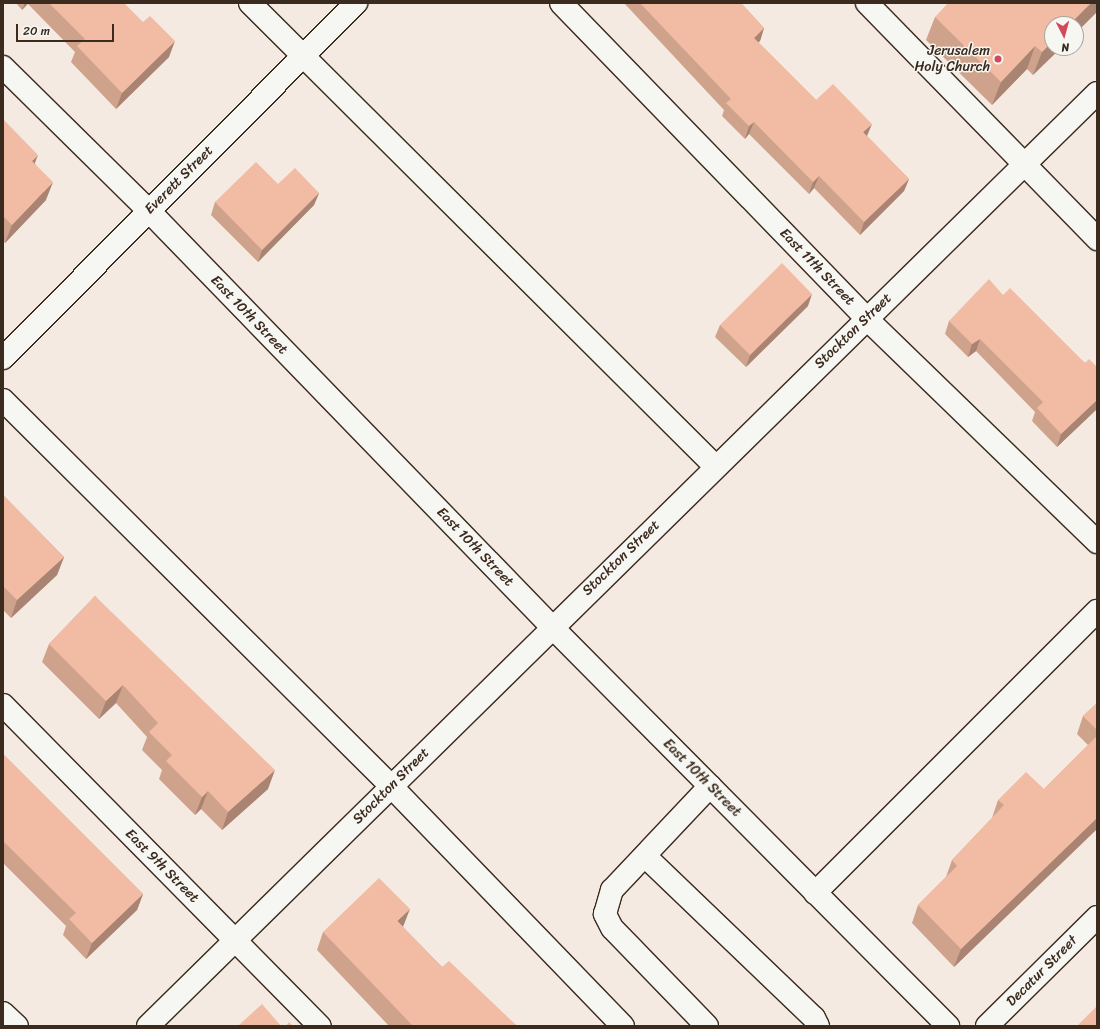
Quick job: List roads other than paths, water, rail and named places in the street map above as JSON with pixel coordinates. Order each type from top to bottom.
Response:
[{"type":"street","points":[[250,3],[716,466]]},
{"type":"street","name":"Everett Street","points":[[3,358],[356,3]]},
{"type":"street","name":"East 11th Street","points":[[561,3],[866,318],[1097,542]]},
{"type":"street","points":[[867,3],[1023,165],[1097,239]]},
{"type":"street","name":"East 10th Street","points":[[3,67],[149,211],[551,626],[948,1026]]},
{"type":"street","name":"Stockton Street","points":[[148,1026],[551,626],[1097,93]]},
{"type":"street","points":[[3,400],[391,786],[623,1026]]},
{"type":"street","points":[[815,892],[1097,611]]},
{"type":"street","name":"East 9th Street","points":[[3,705],[320,1026]]},
{"type":"street","points":[[707,1026],[612,928],[605,914],[612,890],[710,786]]},
{"type":"street","points":[[645,856],[814,1018],[818,1026]]},
{"type":"street","name":"Decatur Street","points":[[987,1026],[1097,917]]},
{"type":"street","points":[[3,1013],[17,1026]]},
{"type":"place","name":"Jerusalem Holy Church","points":[[998,59]]}]
